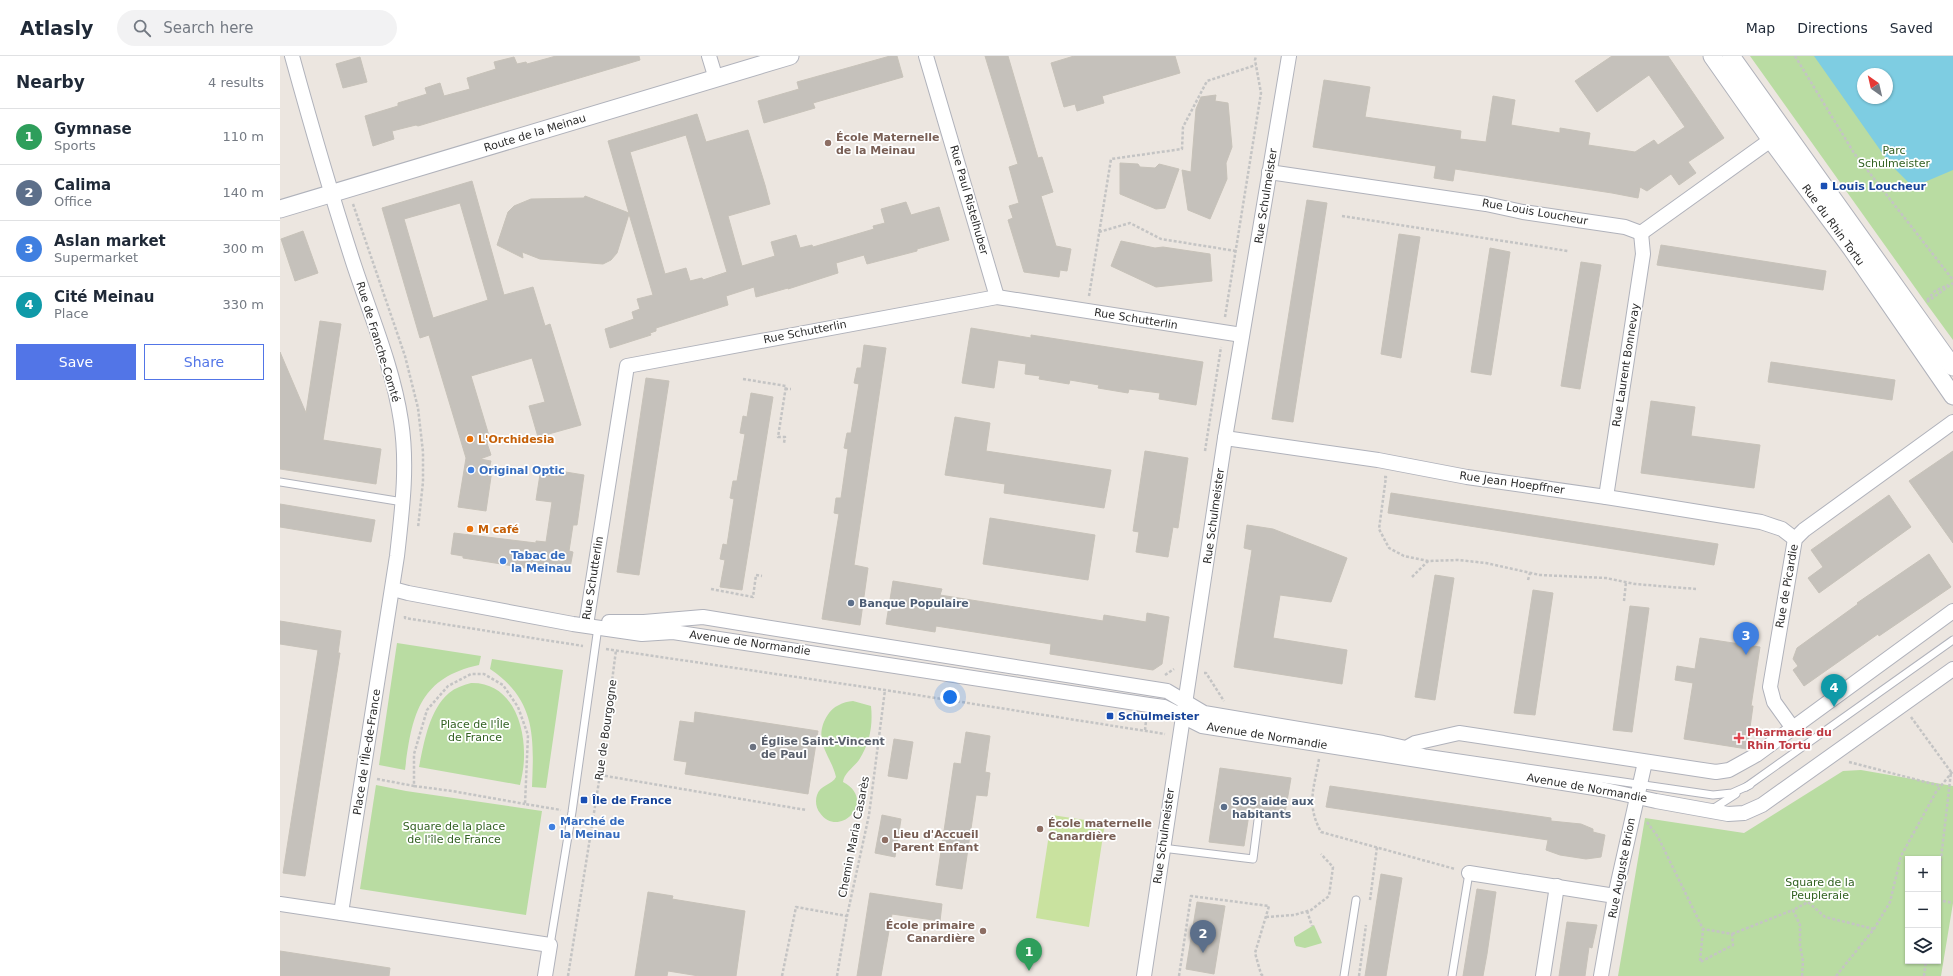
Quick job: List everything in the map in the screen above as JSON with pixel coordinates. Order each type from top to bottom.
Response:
[{"type":"street","name":"Rue de Franche-Comté","points":[[292,56],[332,194],[397,400],[404,444],[403,502],[393,589]]},
{"type":"street","points":[[709,56],[716,79]]},
{"type":"street","name":"Route de la Meinau","points":[[280,209],[790,56]]},
{"type":"street","name":"Rue Paul Ristelhuber","points":[[926,56],[997,297]]},
{"type":"street","name":"Rue Schulmeister","points":[[1144,976],[1184,701],[1191,670],[1225,438],[1289,56]]},
{"type":"street","name":"Rue du Rhin Tortu","points":[[1712,56],[1777,136],[1815,173],[1953,367]]},
{"type":"street","name":"Rue du Rhin Tortu","points":[[1731,56],[1777,136],[1851,248],[1953,396]]},
{"type":"street","points":[[1641,233],[1777,136]]},
{"type":"street","name":"Rue Louis Loucheur","points":[[1269,172],[1486,204],[1523,212],[1624,227],[1641,233]]},
{"type":"street","name":"Rue Laurent Bonnevay","points":[[1606,497],[1643,254],[1641,233]]},
{"type":"street","name":"Rue Schutterlin","points":[[592,626],[627,366],[997,297],[1242,335]]},
{"type":"street","name":"Rue de Picardie","points":[[1792,727],[1774,702],[1770,687],[1792,548],[1795,539],[1811,525],[1953,422]]},
{"type":"street","name":"Rue Jean Hoepffner","points":[[1225,438],[1378,460],[1467,477],[1606,497],[1761,522],[1782,529],[1795,539]]},
{"type":"street","points":[[393,589],[592,626]]},
{"type":"street","name":"Place de l'Île-de-France","points":[[341,913],[393,589]]},
{"type":"street","points":[[1406,748],[1415,743],[1459,733],[1716,772],[1729,770],[1756,755],[1792,727],[1953,611]]},
{"type":"street","name":"Avenue de Normandie","points":[[592,626],[608,622],[644,622],[703,617],[1167,691],[1204,713],[1383,742],[1406,748]]},
{"type":"street","name":"Avenue de Normandie","points":[[592,626],[642,634],[674,632],[1149,704],[1164,707],[1202,726],[1601,789],[1638,790],[1728,814],[1744,813],[1762,806],[1953,669]]},
{"type":"street","name":"Rue Auguste Brion","points":[[1601,976],[1616,896],[1645,762]]},
{"type":"street","points":[[1469,873],[1616,896]]},
{"type":"street","points":[[1543,976],[1557,886]]},
{"type":"street","points":[[280,904],[550,945],[545,976]]},
{"type":"lane","points":[[280,482],[403,502]]},
{"type":"lane","points":[[550,945],[572,812],[595,647],[592,626]]},
{"type":"lane","name":"Avenue de Normandie","points":[[1710,810],[1750,785],[1953,640]]},
{"type":"lane","name":"Avenue de Normandie","points":[[1406,748],[1425,753],[1638,790],[1714,794],[1732,793],[1750,785]]},
{"type":"lane","points":[[1162,848],[1253,859],[1258,820]]},
{"type":"lane","points":[[1452,976],[1469,873]]},
{"type":"lane","points":[[1344,976],[1356,900]]},
{"type":"path","name":"Rue Schulmeister","points":[[1205,455],[1261,93],[1256,65],[1256,56]]},
{"type":"path","points":[[1795,56],[1854,153],[1953,282]]},
{"type":"path","points":[[1087,311],[1110,159],[1182,149],[1183,127],[1207,81],[1256,65]]},
{"type":"path","points":[[1342,216],[1568,251]]},
{"type":"path","points":[[1099,232],[1130,223],[1161,239],[1236,251]]},
{"type":"path","points":[[1953,282],[1923,305],[1935,291],[1953,282]]},
{"type":"path","points":[[743,379],[786,386],[778,437],[785,438],[784,443]]},
{"type":"path","points":[[785,389],[791,389]]},
{"type":"path","points":[[1378,460],[1376,476],[1386,478],[1379,529],[1389,548],[1404,556],[1428,561],[1458,560],[1486,563],[1530,573],[1569,577],[1606,578],[1635,584],[1696,589]]},
{"type":"path","points":[[1412,577],[1428,561]]},
{"type":"path","points":[[1528,580],[1530,573]]},
{"type":"path","points":[[711,589],[753,597],[756,575],[762,576]]},
{"type":"path","points":[[1624,601],[1626,582]]},
{"type":"path","points":[[404,618],[1169,734]]},
{"type":"path","name":"Rue de Bourgogne","points":[[568,976],[600,776],[616,650]]},
{"type":"path","points":[[1151,689],[1152,683],[1177,667]]},
{"type":"path","points":[[1206,673],[1226,705]]},
{"type":"path","points":[[414,786],[414,754],[427,710],[448,686],[471,674],[484,674],[503,685],[518,707],[528,735],[525,804]]},
{"type":"path","name":"Chemin Maria Casarès","points":[[837,976],[847,916],[869,815],[886,690]]},
{"type":"path","points":[[1145,730],[1149,704]]},
{"type":"path","points":[[1902,705],[1952,772],[1941,861]]},
{"type":"path","points":[[1322,745],[1311,805],[1315,820],[1321,832],[1469,873]]},
{"type":"path","points":[[1846,762],[1941,786]]},
{"type":"path","points":[[1836,976],[1874,928],[1890,902],[1901,856],[1941,786],[1952,772]]},
{"type":"path","points":[[600,776],[806,810]]},
{"type":"path","points":[[361,782],[371,784],[373,778],[414,786],[452,790],[572,812]]},
{"type":"path","points":[[1644,816],[1658,837],[1703,929],[1700,962],[1733,945],[1732,934]]},
{"type":"path","points":[[1266,917],[1294,915],[1311,910],[1329,896],[1333,867],[1321,854]]},
{"type":"path","points":[[1179,976],[1191,896],[1269,906],[1255,953],[1261,975]]},
{"type":"path","points":[[1941,901],[1953,903]]},
{"type":"path","points":[[1703,929],[1732,934],[1793,910],[1808,902],[1825,917],[1874,928]]},
{"type":"path","points":[[782,976],[796,907],[847,916]]},
{"type":"path","points":[[1793,910],[1800,925],[1800,946],[1803,961],[1802,976]]},
{"type":"path","points":[[1307,911],[1312,926]]},
{"type":"path","points":[[1924,976],[1926,964]]},
{"type":"green space","name":"Parc Schulmeister","points":[[1750,56],[1953,56],[1953,340],[1926,303]]},
{"type":"green space","points":[[397,643],[481,656],[479,665],[459,671],[443,679],[431,689],[422,702],[411,732],[405,770],[379,765]]},
{"type":"green space","points":[[492,659],[563,670],[546,788],[532,787],[533,752],[529,721],[524,707],[516,693],[505,681],[490,669]]},
{"type":"green space","name":"Place de l'Île de France","points":[[471,683],[485,685],[496,690],[506,697],[513,707],[522,731],[524,744],[524,764],[520,785],[419,767],[428,727],[437,708],[442,700],[451,691]]},
{"type":"green space","points":[[853,701],[871,706],[872,720],[870,734],[863,754],[845,776],[843,782],[853,790],[857,798],[856,807],[852,814],[845,820],[837,822],[828,820],[820,813],[816,804],[816,797],[821,789],[832,782],[836,777],[834,769],[824,748],[821,733],[827,716],[835,707],[846,702]]},
{"type":"green space","name":"Square de la Peupleraie","points":[[1861,770],[1953,786],[1953,903],[1941,976],[1618,976],[1645,818],[1744,833],[1843,771]]},
{"type":"green space","name":"Square de la place de l'île de France","points":[[376,785],[406,791],[542,811],[526,915],[360,889]]},
{"type":"green space","points":[[1052,815],[1105,823],[1089,927],[1036,918]]},
{"type":"green space","points":[[1314,925],[1322,943],[1305,948],[1296,946],[1294,937]]},
{"type":"water","points":[[1814,56],[1953,56],[1953,170],[1913,187],[1890,164]]},
{"type":"building","points":[[556,56],[639,56],[640,60],[418,126],[416,125],[392,131],[394,139],[373,146],[365,116],[398,106],[398,103],[427,94],[425,88],[440,83],[444,96],[470,89],[467,78],[496,69],[494,62],[514,57],[517,64],[526,62],[527,64]]},
{"type":"building","points":[[890,56],[897,56],[903,77],[813,103],[815,108],[764,123],[758,101],[799,89],[797,82]]},
{"type":"building","points":[[985,56],[1008,56],[1038,158],[1042,157],[1053,192],[1041,196],[1056,246],[1071,249],[1067,271],[1060,270],[1059,277],[1024,272],[1008,220],[1013,218],[1009,206],[1019,203],[1009,167],[1018,164]]},
{"type":"building","points":[[1074,56],[1175,56],[1180,73],[1102,96],[1104,103],[1077,111],[1075,104],[1064,107],[1051,63]]},
{"type":"building","points":[[1612,56],[1668,56],[1724,138],[1688,162],[1696,173],[1679,185],[1671,174],[1647,191],[1640,187],[1638,198],[1455,169],[1453,181],[1434,178],[1436,166],[1313,147],[1324,80],[1370,87],[1365,117],[1461,131],[1460,139],[1486,142],[1493,96],[1515,100],[1511,125],[1560,133],[1560,128],[1590,133],[1588,145],[1635,152],[1654,140],[1658,145],[1685,127],[1649,75],[1597,112],[1575,81]]},
{"type":"building","points":[[360,57],[367,82],[343,88],[336,64]]},
{"type":"building","points":[[1216,95],[1215,101],[1228,103],[1232,147],[1226,163],[1227,179],[1210,219],[1188,210],[1182,170],[1191,172],[1196,109],[1201,97]]},
{"type":"building","points":[[697,114],[706,142],[748,130],[770,204],[728,216],[742,266],[775,256],[771,242],[796,235],[800,248],[812,245],[813,247],[874,229],[873,226],[885,223],[881,209],[906,202],[911,215],[939,207],[949,240],[917,249],[917,251],[867,264],[864,255],[836,263],[838,273],[788,289],[756,297],[754,287],[726,296],[728,305],[656,328],[656,331],[650,333],[651,335],[610,348],[605,329],[634,319],[632,312],[640,309],[637,299],[653,295],[629,214],[617,253],[611,260],[603,264],[540,259],[522,252],[523,258],[497,245],[508,212],[514,206],[531,199],[584,198],[585,196],[629,213],[608,141]],"holes":[[[686,135],[727,272],[703,280],[702,278],[690,281],[686,268],[665,274],[630,152]]]},
{"type":"building","points":[[1120,163],[1138,164],[1140,167],[1155,168],[1159,164],[1179,169],[1165,208],[1156,209],[1120,194]]},
{"type":"building","points":[[472,181],[504,295],[533,287],[545,326],[550,324],[581,425],[538,437],[529,406],[545,402],[532,358],[471,376],[490,439],[487,443],[491,455],[480,459],[491,461],[489,469],[492,470],[486,511],[458,507],[466,458],[429,335],[420,338],[382,208]],"holes":[[[460,203],[488,300],[433,318],[404,219]]]},
{"type":"building","points":[[1307,200],[1327,203],[1293,422],[1272,419]]},
{"type":"building","points":[[303,231],[318,273],[295,281],[281,239]]},
{"type":"building","points":[[1399,234],[1420,237],[1401,358],[1381,354]]},
{"type":"building","points":[[1121,241],[1155,248],[1163,247],[1210,254],[1212,281],[1156,287],[1111,266]]},
{"type":"building","points":[[1661,245],[1826,271],[1823,290],[1657,265]]},
{"type":"building","points":[[1490,248],[1510,252],[1491,375],[1471,372]]},
{"type":"building","points":[[1581,262],[1601,265],[1580,389],[1561,386]]},
{"type":"building","points":[[320,321],[341,324],[323,440],[381,449],[376,484],[280,469],[280,352],[306,413]]},
{"type":"building","points":[[971,328],[1031,338],[1031,335],[1203,362],[1196,405],[1159,399],[1160,393],[1129,389],[1128,393],[1098,388],[1099,385],[1070,380],[1069,384],[1039,379],[1040,376],[1025,374],[1026,364],[998,360],[994,388],[962,383]]},
{"type":"building","points":[[864,345],[886,348],[854,565],[868,568],[860,625],[822,619],[839,514],[834,513],[836,498],[841,498],[848,449],[844,448],[847,433],[851,433],[859,384],[854,383],[857,368],[861,368]]},
{"type":"building","points":[[1771,362],[1895,380],[1892,400],[1768,382]]},
{"type":"building","points":[[646,378],[669,381],[639,575],[617,572]]},
{"type":"building","points":[[751,393],[773,397],[742,590],[720,587],[725,560],[720,559],[723,544],[727,545],[734,499],[730,498],[733,481],[737,481],[745,434],[740,433],[743,416],[747,417]]},
{"type":"building","points":[[1651,401],[1695,407],[1691,436],[1760,445],[1754,488],[1641,473]]},
{"type":"building","points":[[955,417],[990,423],[986,451],[1111,470],[1104,508],[1004,493],[1005,484],[945,475]]},
{"type":"building","points":[[1145,451],[1188,458],[1178,528],[1173,527],[1168,557],[1136,552],[1139,532],[1133,531]]},
{"type":"building","points":[[1953,451],[1953,543],[1909,481]]},
{"type":"building","points":[[541,468],[584,475],[577,525],[573,525],[569,551],[573,552],[569,573],[557,571],[556,573],[463,558],[463,556],[451,554],[454,533],[536,543],[536,541],[546,542],[552,502],[536,500]]},
{"type":"building","points":[[1391,493],[1718,544],[1714,565],[1388,513]]},
{"type":"building","points":[[1889,495],[1911,527],[1819,593],[1808,578],[1823,567],[1811,550]]},
{"type":"building","points":[[280,504],[375,520],[371,542],[280,527]]},
{"type":"building","points":[[990,518],[1095,535],[1088,580],[983,564]]},
{"type":"building","points":[[1247,525],[1273,529],[1347,558],[1331,602],[1280,595],[1273,638],[1347,650],[1342,684],[1234,667],[1252,550],[1244,548]]},
{"type":"building","points":[[1929,554],[1951,587],[1879,636],[1878,634],[1804,686],[1793,670],[1798,666],[1793,659],[1797,648],[1858,604],[1857,603]]},
{"type":"building","points":[[1435,575],[1454,578],[1435,700],[1415,697]]},
{"type":"building","points":[[893,581],[942,589],[940,595],[1103,621],[1104,615],[1146,622],[1147,613],[1169,617],[1162,664],[1153,670],[1050,654],[1051,644],[936,626],[935,632],[886,624]]},
{"type":"building","points":[[1533,590],[1553,593],[1535,715],[1514,713]]},
{"type":"building","points":[[1630,606],[1649,608],[1632,732],[1613,730]]},
{"type":"building","points":[[280,621],[341,631],[338,653],[340,653],[305,876],[283,873],[318,650],[280,644]]},
{"type":"building","points":[[1700,638],[1760,647],[1751,706],[1753,706],[1747,749],[1684,739],[1693,683],[1675,680],[1677,666],[1695,669]]},
{"type":"building","name":"Église Saint-Vincent de Paul","points":[[695,712],[818,731],[808,794],[685,774],[687,762],[674,760],[680,721],[694,723]]},
{"type":"building","points":[[966,732],[990,736],[985,772],[990,773],[987,796],[976,795],[962,889],[936,885],[954,763],[961,764]]},
{"type":"building","points":[[894,739],[913,742],[907,779],[888,776]]},
{"type":"building","points":[[1220,768],[1291,778],[1285,813],[1250,808],[1244,846],[1209,842]]},
{"type":"building","points":[[1330,786],[1551,818],[1551,821],[1581,824],[1593,829],[1593,832],[1605,835],[1601,857],[1586,859],[1560,855],[1546,850],[1548,840],[1326,807]]},
{"type":"building","points":[[882,815],[901,819],[895,857],[875,853]]},
{"type":"building","points":[[1381,874],[1402,878],[1386,976],[1365,976]]},
{"type":"building","points":[[1477,889],[1496,892],[1487,954],[1483,976],[1463,976]]},
{"type":"building","points":[[648,892],[673,896],[672,899],[745,911],[736,976],[699,976],[668,971],[667,976],[635,976]]},
{"type":"building","points":[[870,893],[942,904],[940,921],[892,914],[881,976],[857,976]]},
{"type":"building","points":[[1197,902],[1225,906],[1214,974],[1186,969]]},
{"type":"building","points":[[1567,922],[1597,925],[1592,948],[1589,947],[1585,976],[1559,976]]},
{"type":"building","points":[[280,951],[390,968],[389,976],[280,976]]},
{"type":"place","name":"École Maternelle de la Meinau","points":[[828,143]]},
{"type":"place","name":"Louis Loucheur","points":[[1824,186]]},
{"type":"place","name":"L'Orchidesia","points":[[470,439]]},
{"type":"place","name":"Original Optic","points":[[471,470]]},
{"type":"place","name":"M café","points":[[470,529]]},
{"type":"place","name":"Tabac de la Meinau","points":[[503,561]]},
{"type":"place","name":"Banque Populaire","points":[[851,603]]},
{"type":"place","name":"Aslan market","points":[[1746,655]]},
{"type":"place","name":"Cité Meinau","points":[[1834,707]]},
{"type":"place","name":"Schulmeister","points":[[1110,716]]},
{"type":"place","name":"Pharmacie du Rhin Tortu","points":[[1739,738]]},
{"type":"place","name":"Église Saint-Vincent de Paul","points":[[753,747]]},
{"type":"place","name":"Île de France","points":[[584,800]]},
{"type":"place","name":"SOS aide aux habitants","points":[[1224,807]]},
{"type":"place","name":"Marché de la Meinau","points":[[552,827]]},
{"type":"place","name":"École maternelle Canardière","points":[[1040,829]]},
{"type":"place","name":"Lieu d'Accueil Parent Enfant","points":[[885,840]]},
{"type":"place","name":"École primaire Canardière","points":[[983,931]]},
{"type":"place","name":"Calima","points":[[1203,953]]},
{"type":"place","name":"Gymnase","points":[[1029,971]]}]
